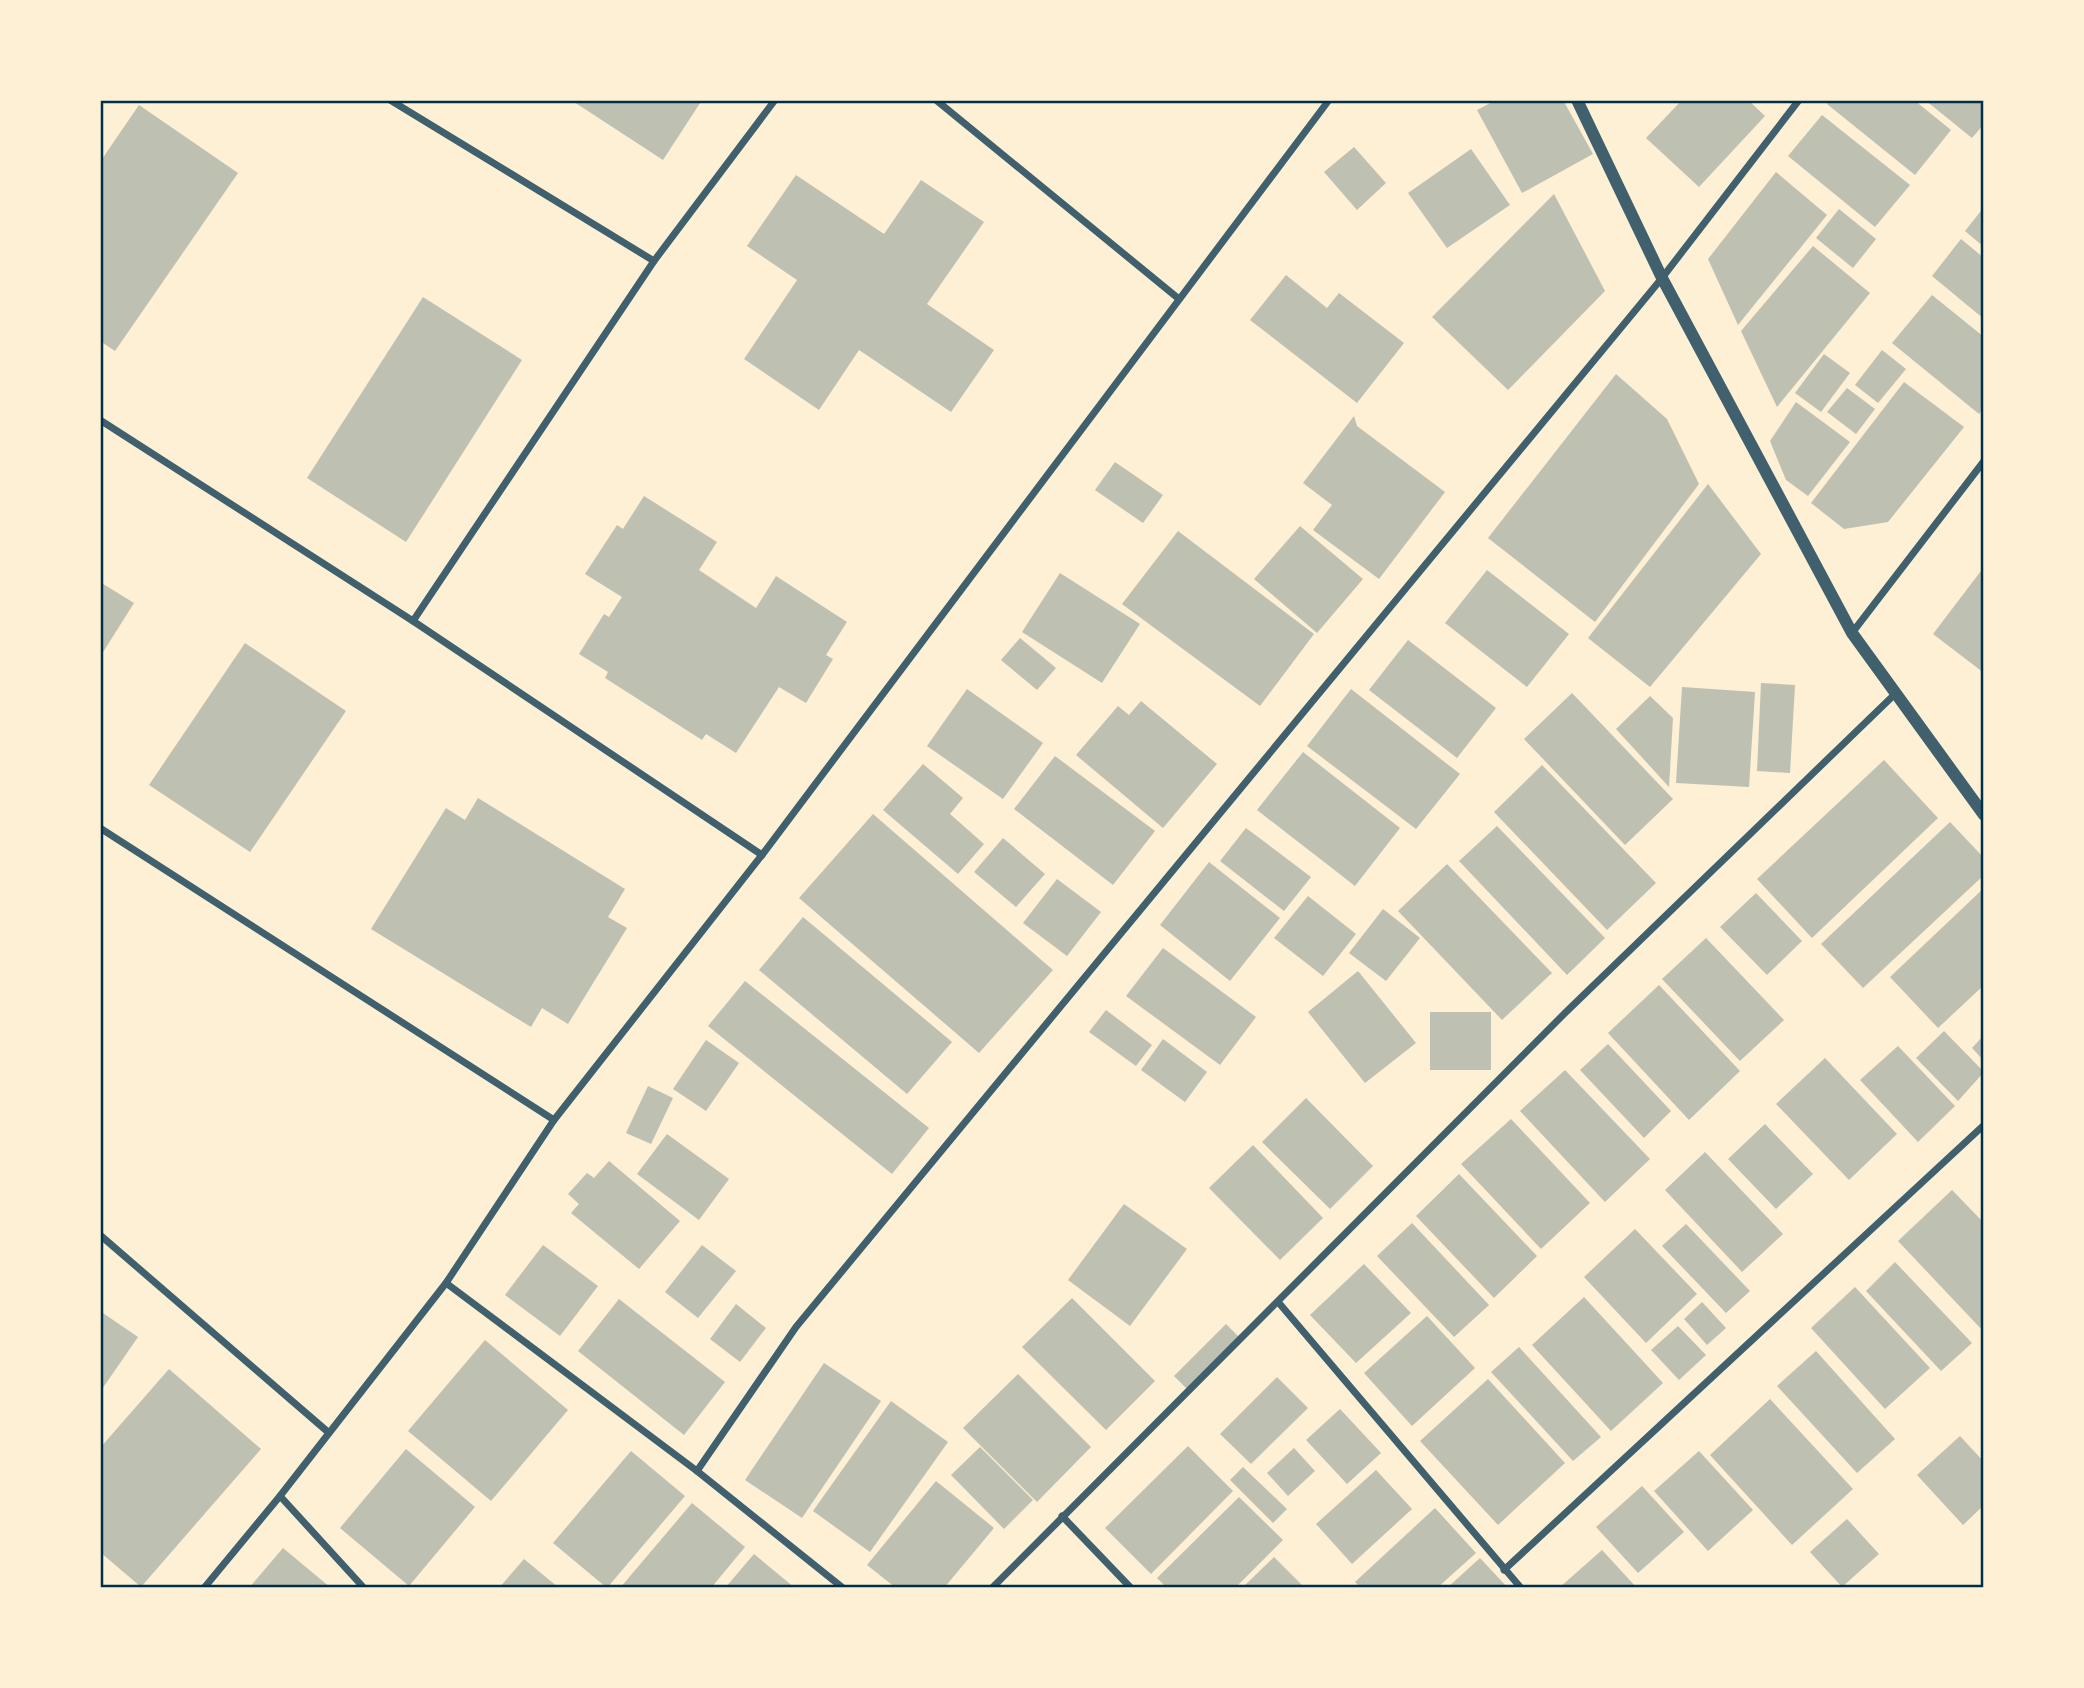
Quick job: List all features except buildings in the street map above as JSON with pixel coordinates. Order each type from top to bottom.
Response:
[{"type":"street","points":[[390,100],[654,261]]},
{"type":"street","points":[[413,621],[654,261],[775,100]]},
{"type":"street","points":[[936,100],[1179,299]]},
{"type":"street","points":[[204,1588],[281,1496],[446,1283],[554,1120],[762,855],[1329,100]]},
{"type":"street","points":[[1577,100],[1662,278],[1852,633],[1984,815]]},
{"type":"street","points":[[697,1471],[796,1327],[1662,278],[1799,100]]},
{"type":"street","points":[[100,420],[413,621],[762,855]]},
{"type":"street","points":[[1852,633],[1984,461]]},
{"type":"street","points":[[992,1588],[1279,1303],[1566,1012],[1895,694]]},
{"type":"street","points":[[100,828],[554,1120]]},
{"type":"street","points":[[1504,1570],[1984,1125]]},
{"type":"street","points":[[100,1235],[328,1432]]},
{"type":"street","points":[[446,1283],[697,1471],[843,1588]]},
{"type":"street","points":[[1279,1303],[1521,1588]]},
{"type":"street","points":[[281,1496],[364,1588]]},
{"type":"street","points":[[1062,1516],[1131,1588]]}]
